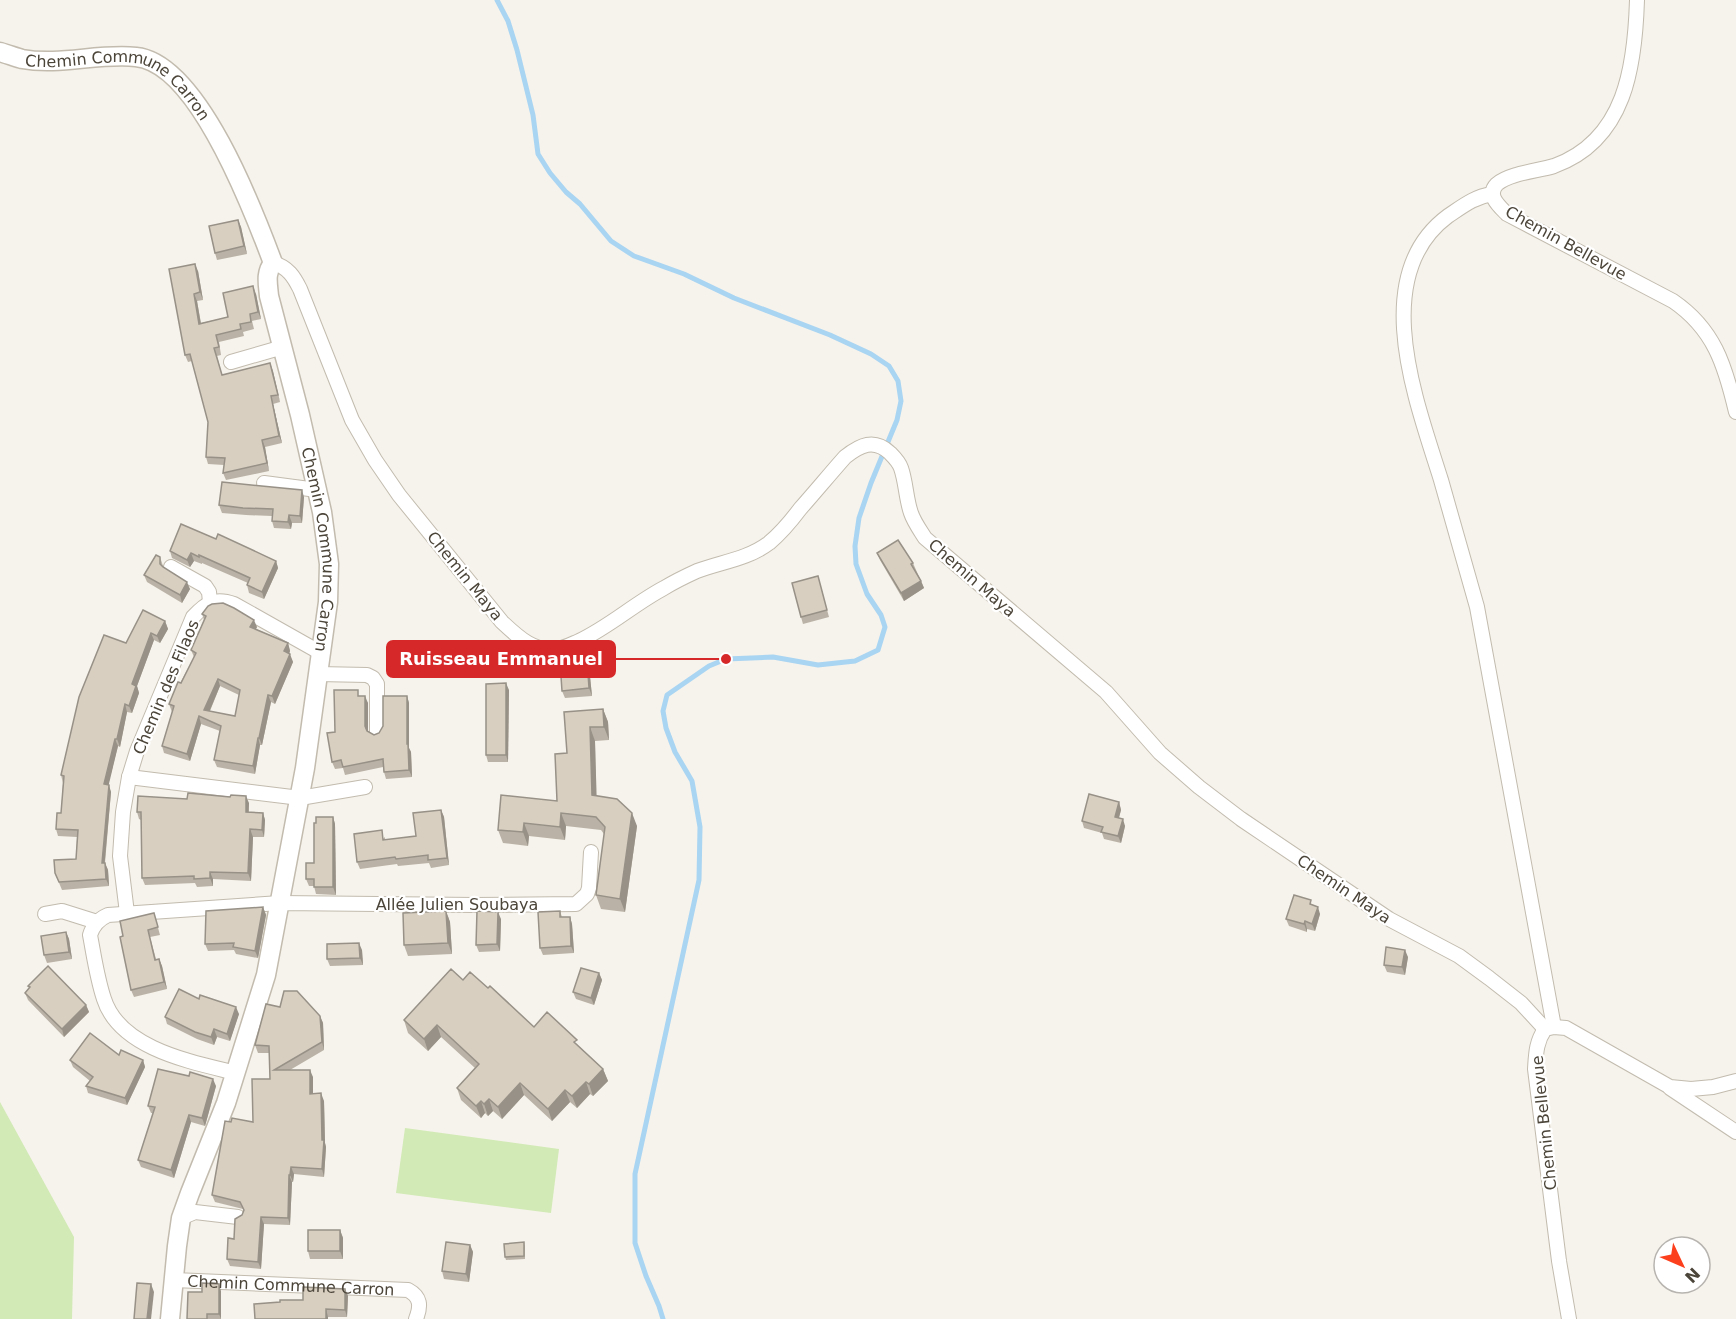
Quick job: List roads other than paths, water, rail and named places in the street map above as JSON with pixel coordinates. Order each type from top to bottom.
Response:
[{"type":"street","name":"Chemin Bellevue","points":[[1637,0],[1636,33],[1629,78],[1620,104],[1599,136],[1569,159],[1499,182],[1492,194],[1498,206],[1507,214],[1686,310],[1704,329],[1719,355],[1736,412]]},
{"type":"street","name":"Chemin Commune Carron","points":[[0,52],[22,59],[51,61],[105,56],[139,57],[161,66],[181,83],[210,123],[254,213],[273,263],[267,277],[269,296],[327,538],[328,602],[305,768],[266,975],[236,1073],[182,1218],[170,1319]]},
{"type":"street","points":[[1492,194],[1471,200],[1458,209],[1438,225],[1420,246],[1413,260],[1409,277],[1404,327],[1413,389],[1477,607],[1549,1028],[1566,1028],[1670,1087],[1736,1132]]},
{"type":"street","name":"Chemin Maya","points":[[273,263],[281,265],[292,274],[300,289],[352,420],[375,460],[399,495],[502,622],[531,645],[557,650],[566,647],[597,632],[633,606],[685,577],[760,549],[782,532],[845,457],[861,447],[877,444],[901,467],[911,513],[925,538],[1106,692],[1160,753],[1199,787],[1389,920],[1459,956],[1521,1003],[1549,1028]]},
{"type":"street","points":[[231,362],[283,347]]},
{"type":"street","points":[[264,483],[317,490]]},
{"type":"street","name":"Chemin des Filaos","points":[[171,567],[205,586],[209,592],[210,602]]},
{"type":"street","name":"Chemin des Filaos","points":[[127,913],[120,856],[123,812],[129,777],[145,732],[193,617],[210,602],[223,600],[321,652]]},
{"type":"street","points":[[318,674],[367,675],[373,678],[376,684],[377,733]]},
{"type":"street","name":"Chemin des Filaos","points":[[129,777],[300,798],[365,787]]},
{"type":"street","name":"Allée Julien Soubaya","points":[[280,903],[576,904],[587,894],[589,888],[591,852]]},
{"type":"street","points":[[236,1073],[187,1061],[164,1052],[140,1041],[118,1023],[104,999],[90,935],[92,927],[108,915],[280,903]]},
{"type":"street","points":[[45,914],[62,911],[97,922]]},
{"type":"street","name":"Chemin Bellevue","points":[[1549,1028],[1539,1038],[1535,1069],[1559,1261],[1569,1319]]},
{"type":"street","points":[[1670,1087],[1691,1089],[1713,1087],[1736,1081]]},
{"type":"street","points":[[182,1218],[195,1212],[238,1217]]},
{"type":"street","name":"Chemin Commune Carron","points":[[174,1280],[408,1290],[417,1296],[420,1302],[416,1319]]},
{"type":"waterway","points":[[497,0],[508,21],[517,50],[533,115],[538,154],[550,173],[611,241],[634,256],[684,274],[734,298],[830,335],[871,354],[889,366],[898,381],[901,401],[897,420],[859,518],[855,546],[856,564],[867,594],[881,615],[885,627],[878,650],[855,661],[818,665],[773,657],[726,659],[709,666],[667,695],[663,711],[666,728],[675,752],[692,781],[700,827],[699,880],[635,1174],[635,1243],[663,1319]]},
{"type":"place","name":"Ruisseau Emmanuel","points":[[726,659]]}]
